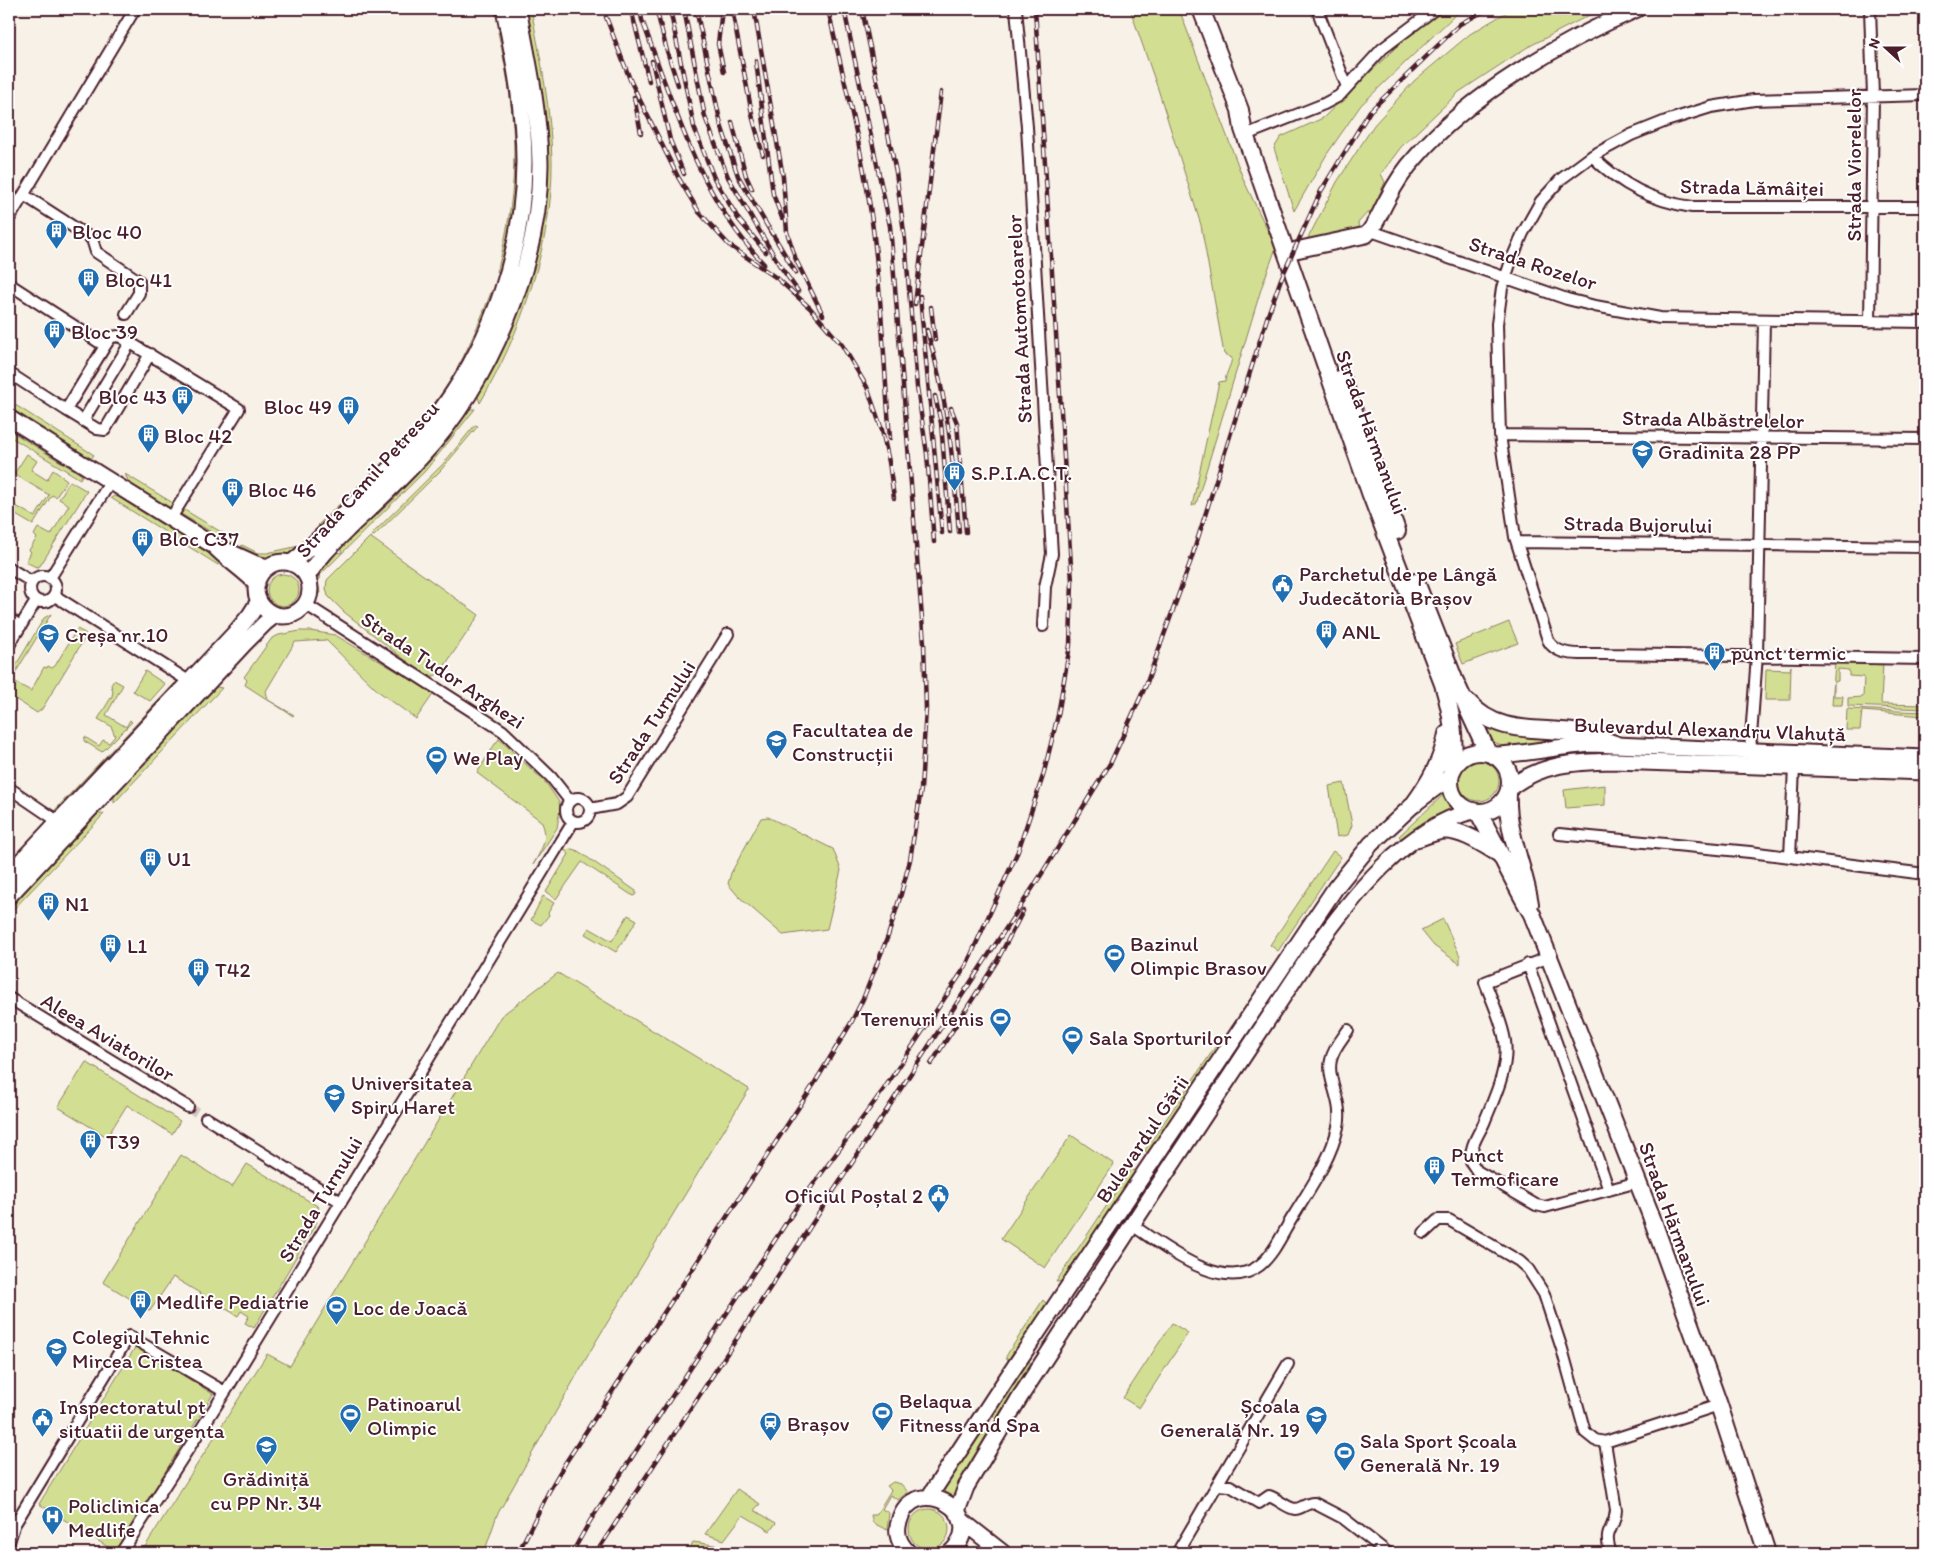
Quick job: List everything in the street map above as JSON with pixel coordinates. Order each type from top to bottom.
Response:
[{"type":"main road","name":"Strada Hărmanului","points":[[1201,9],[1240,110],[1246,138],[1371,494],[1443,684],[1455,736],[1451,773]]},
{"type":"main road","name":"Strada Hărmanului","points":[[1240,110],[1253,132],[1400,540],[1459,691],[1492,754]]},
{"type":"main road","points":[[1459,691],[1474,710],[1493,722],[1518,728],[1593,736],[1615,744]]},
{"type":"main road","points":[[1414,804],[1430,781],[1441,760],[1451,715]]},
{"type":"main road","points":[[1480,751],[1492,754],[1507,769],[1509,776],[1508,791],[1500,804],[1494,808],[1475,811],[1466,809],[1456,800],[1450,788],[1451,773],[1464,756],[1480,751]]},
{"type":"main road","name":"Strada Hărmanului","points":[[1508,791],[1507,809],[1511,833],[1526,880],[1532,914]]},
{"type":"main road","name":"Strada Hărmanului","points":[[1475,811],[1502,856],[1532,914],[1638,1182],[1718,1405],[1767,1553]]},
{"type":"main road","points":[[1418,838],[1442,830],[1454,832],[1480,842],[1502,856]]},
{"type":"street","points":[[9,219],[135,9]]},
{"type":"street","name":"Strada Camil Petrescu","points":[[291,563],[310,548],[397,462],[427,428],[459,385],[470,365],[499,299],[517,232],[522,200],[524,163],[520,94],[504,9]]},
{"type":"street","name":"Strada Camil Petrescu","points":[[307,577],[333,544],[422,457],[450,422],[467,398],[486,364],[513,303],[531,238],[540,164],[535,94],[518,9]]},
{"type":"street","name":"Strada Automotoarelor","points":[[1016,9],[1027,127],[1052,554],[1045,587],[1043,626]]},
{"type":"street","points":[[1317,9],[1347,87]]},
{"type":"street","points":[[1253,132],[1324,104],[1338,96],[1382,49],[1435,9]]},
{"type":"street","points":[[1296,250],[1366,235],[1371,231],[1402,174],[1417,155],[1459,115],[1480,98],[1562,46],[1611,20],[1637,9]]},
{"type":"street","name":"Strada Viorelelor","points":[[1870,9],[1873,96],[1870,322]]},
{"type":"street","points":[[1925,95],[1754,100],[1711,107],[1666,121],[1631,135],[1592,156],[1561,179],[1541,201],[1523,233],[1506,277],[1497,324],[1500,435],[1517,542],[1548,640],[1554,649],[1564,652],[1925,658]]},
{"type":"street","name":"Strada Lămâiței","points":[[1592,156],[1628,186],[1647,196],[1670,204],[1692,207],[1925,208]]},
{"type":"street","points":[[24,195],[92,239],[96,252],[139,280],[139,293],[126,314]]},
{"type":"street","name":"Strada Rozelor","points":[[1371,231],[1567,299],[1660,318],[1925,322]]},
{"type":"street","points":[[9,284],[105,346]]},
{"type":"street","points":[[1750,750],[1757,655],[1764,321]]},
{"type":"street","points":[[66,410],[105,346],[111,337],[114,336],[150,354],[239,409],[171,518]]},
{"type":"street","points":[[84,421],[130,343]]},
{"type":"street","points":[[9,373],[101,431],[105,430],[150,354]]},
{"type":"street","points":[[9,418],[214,546],[256,564],[268,567]]},
{"type":"street","name":"Strada Albăstrelelor","points":[[1500,435],[1925,439]]},
{"type":"street","points":[[50,578],[111,481]]},
{"type":"street","name":"Strada Bujorului","points":[[1517,542],[1925,547]]},
{"type":"street","points":[[214,546],[226,559],[249,576],[256,584],[259,600],[268,612],[275,615],[290,615],[297,612],[305,604]]},
{"type":"street","name":"Strada Camil Petrescu","points":[[256,584],[259,576],[268,567],[277,563],[291,563],[298,566],[307,577],[310,593],[305,604]]},
{"type":"street","points":[[9,568],[32,582]]},
{"type":"street","points":[[38,577],[50,578],[57,588],[55,596],[44,603],[36,601],[31,595],[30,586],[32,582],[38,577]]},
{"type":"street","points":[[55,596],[190,682]]},
{"type":"street","points":[[9,874],[246,621],[259,600]]},
{"type":"street","points":[[9,645],[36,601]]},
{"type":"street","name":"Strada Tudor Arghezi","points":[[305,604],[503,732],[551,777],[570,801]]},
{"type":"street","points":[[9,896],[251,637],[275,615]]},
{"type":"street","points":[[9,619],[20,626]]},
{"type":"street","name":"Strada Turnului","points":[[590,809],[617,804],[627,797],[728,634]]},
{"type":"street","name":"Bulevardul Alexandru Vlahuță","points":[[1492,754],[1521,754],[1558,746],[1615,744],[1925,758]]},
{"type":"street","name":"Bulevardul Alexandru Vlahuță","points":[[1508,791],[1520,780],[1551,766],[1573,762],[1614,761],[1925,772]]},
{"type":"street","points":[[1790,857],[1794,767]]},
{"type":"street","name":"Bulevardul Gării","points":[[929,1497],[1336,887],[1361,854],[1414,804],[1451,773]]},
{"type":"street","points":[[9,788],[59,822]]},
{"type":"street","points":[[575,798],[583,799],[587,802],[590,809],[587,819],[580,823],[573,822],[566,812],[567,804],[575,798]]},
{"type":"street","name":"Bulevardul Gării","points":[[950,1553],[959,1541],[962,1532],[959,1516],[966,1487],[1132,1225],[1313,951],[1357,893],[1384,865],[1443,820],[1475,811]]},
{"type":"street","name":"Strada Turnului","points":[[121,1553],[225,1392],[573,822]]},
{"type":"street","points":[[1559,834],[1790,857],[1925,874]]},
{"type":"street","points":[[1549,957],[1485,982],[1503,1032],[1505,1051],[1502,1071],[1472,1149],[1471,1162],[1477,1171],[1541,1207],[1638,1182]]},
{"type":"street","points":[[1528,964],[1609,1190]]},
{"type":"street","name":"Aleea Aviatorilor","points":[[9,998],[188,1107]]},
{"type":"street","points":[[1132,1225],[1201,1268],[1226,1275],[1250,1271],[1260,1264],[1275,1245],[1330,1153],[1338,1125],[1340,1108],[1330,1073],[1331,1059],[1348,1030]]},
{"type":"street","points":[[206,1118],[341,1202]]},
{"type":"street","points":[[1424,1233],[1438,1220],[1450,1220],[1519,1261],[1528,1269],[1544,1294],[1562,1349],[1585,1432],[1594,1440],[1605,1442],[1718,1405]]},
{"type":"street","points":[[9,1542],[12,1525],[129,1336],[225,1392]]},
{"type":"street","points":[[1177,1553],[1288,1364]]},
{"type":"street","points":[[1605,1442],[1616,1510],[1606,1541],[1611,1553]]},
{"type":"street","points":[[1217,1485],[1230,1486],[1259,1503],[1269,1496],[1294,1508],[1314,1503],[1343,1518],[1388,1553]]},
{"type":"street","points":[[902,1550],[898,1532],[900,1517],[905,1508],[912,1503],[929,1497],[944,1501],[1003,1553]]},
{"type":"green space","points":[[523,9],[531,9],[545,85],[550,123],[551,193],[540,256],[521,318],[495,377],[480,403],[477,394],[540,215]]},
{"type":"green space","points":[[1130,9],[1179,9],[1244,181],[1276,248],[1262,286],[1196,504],[1192,506],[1219,382],[1225,381],[1232,358],[1224,354],[1201,225],[1158,89]]},
{"type":"green space","points":[[1440,9],[1467,9],[1455,15],[1361,105],[1327,154],[1294,211],[1274,148],[1281,137],[1323,118],[1395,48]]},
{"type":"green space","points":[[1512,9],[1601,9],[1526,48],[1459,92],[1401,147],[1381,174],[1385,182],[1371,213],[1367,213],[1358,223],[1359,231],[1306,242],[1337,182],[1374,125],[1414,81],[1470,34]]},
{"type":"green space","points":[[498,32],[505,39],[510,67],[519,178],[504,268],[500,272],[497,272],[510,209],[514,152],[510,94]]},
{"type":"green space","points":[[492,290],[494,300],[465,363],[429,418],[322,528],[318,525],[406,438],[437,399],[463,358]]},
{"type":"green space","points":[[9,401],[94,455],[91,459],[9,407]]},
{"type":"green space","points":[[475,409],[425,471],[320,575],[318,582],[320,593],[317,594],[317,575],[333,551],[342,552],[339,545],[364,522],[377,515],[398,495],[408,479],[464,412]]},
{"type":"green space","points":[[475,425],[478,426],[440,471],[374,536],[371,535],[443,464]]},
{"type":"green space","points":[[9,430],[82,475],[80,479],[9,436]]},
{"type":"green space","points":[[27,454],[37,461],[31,470],[47,480],[53,470],[67,480],[56,497],[52,495],[33,525],[9,511],[9,502],[35,517],[49,495],[14,474]]},
{"type":"green space","points":[[125,474],[236,541],[233,545],[129,483]]},
{"type":"green space","points":[[70,481],[87,491],[40,566],[36,567],[26,562],[31,552],[29,550],[37,538],[34,535],[38,528],[51,535],[69,505],[59,499]]},
{"type":"green space","points":[[114,496],[221,561],[218,565],[111,498]]},
{"type":"green space","points":[[314,531],[318,534],[295,553],[263,559],[239,549],[242,545],[258,553],[267,553],[299,546]]},
{"type":"green space","points":[[370,537],[479,615],[439,674],[433,676],[423,674],[344,612],[328,596],[327,580]]},
{"type":"green space","points":[[283,574],[289,575],[294,579],[298,584],[298,596],[294,601],[289,605],[283,606],[277,605],[272,601],[268,596],[267,590],[268,584],[272,579],[277,575]]},
{"type":"green space","points":[[51,614],[11,680],[31,691],[44,667],[52,668],[55,666],[77,629],[85,633],[86,636],[42,709],[37,713],[9,695],[9,677],[44,618]]},
{"type":"green space","points":[[1509,622],[1518,643],[1463,664],[1455,644]]},
{"type":"green space","points":[[300,631],[335,635],[434,693],[416,719],[378,691],[326,640],[295,642],[266,691],[268,700],[245,685],[247,680],[244,677],[272,638]]},
{"type":"green space","points":[[1835,662],[1883,663],[1881,704],[1925,705],[1925,709],[1848,706],[1848,698],[1863,697],[1864,677],[1849,676],[1849,670],[1838,669],[1838,681],[1834,682],[1834,696],[1843,696],[1842,705],[1832,705]]},
{"type":"green space","points":[[1791,666],[1790,700],[1765,700],[1766,669],[1790,670]]},
{"type":"green space","points":[[145,671],[165,684],[150,701],[133,691]]},
{"type":"green space","points":[[114,680],[123,685],[106,715],[126,727],[130,720],[132,722],[102,752],[84,741],[85,737],[99,746],[103,740],[109,743],[115,736],[111,726],[98,719],[112,696],[111,685]]},
{"type":"green space","points":[[175,683],[176,686],[152,714],[142,720],[117,747],[109,761],[59,812],[54,811]]},
{"type":"green space","points":[[222,688],[114,803],[116,792],[212,689]]},
{"type":"green space","points":[[270,701],[294,715],[293,716]]},
{"type":"green space","points":[[1847,709],[1925,712],[1925,716],[1862,711],[1860,730],[1846,730]]},
{"type":"green space","points":[[1482,723],[1500,732],[1548,737],[1524,746],[1504,747],[1491,738]]},
{"type":"green space","points":[[499,739],[546,783],[559,802],[560,809],[557,828],[533,865],[545,838],[544,827],[541,821],[477,773]]},
{"type":"green space","points":[[1479,761],[1493,767],[1499,781],[1493,795],[1479,801],[1465,795],[1459,781],[1465,767]]},
{"type":"green space","points":[[1344,783],[1352,825],[1348,835],[1337,837],[1329,786]]},
{"type":"green space","points":[[1605,785],[1605,805],[1566,808],[1564,790]]},
{"type":"green space","points":[[1443,795],[1453,809],[1403,841],[1399,836]]},
{"type":"green space","points":[[98,814],[104,814],[9,914],[9,905]]},
{"type":"green space","points":[[768,817],[833,849],[841,870],[827,929],[783,935],[739,897],[728,884],[731,873],[761,818]]},
{"type":"green space","points":[[572,849],[578,851],[636,891],[636,894],[634,896],[630,894],[582,862],[556,899],[546,892],[569,854],[564,850]]},
{"type":"green space","points":[[1333,851],[1341,857],[1278,951],[1270,945]]},
{"type":"green space","points":[[543,896],[554,903],[548,913],[549,915],[541,925],[531,920]]},
{"type":"green space","points":[[628,915],[637,920],[616,952],[585,934],[589,928],[612,941]]},
{"type":"green space","points":[[1443,919],[1460,956],[1460,964],[1434,946],[1421,930]]},
{"type":"green space","points":[[558,973],[749,1089],[595,1343],[497,1515],[484,1553],[141,1553],[267,1354],[290,1366],[501,1016]]},
{"type":"green space","points":[[1218,1043],[1220,1050],[1147,1153],[1145,1150]]},
{"type":"green space","points":[[86,1062],[180,1121],[172,1134],[127,1105],[107,1137],[58,1107]]},
{"type":"green space","points":[[1071,1135],[1114,1164],[1045,1268],[1001,1239]]},
{"type":"green space","points":[[181,1155],[232,1187],[247,1164],[319,1207],[312,1218],[317,1222],[254,1328],[245,1323],[249,1316],[241,1311],[238,1316],[173,1277],[150,1311],[103,1282]]},
{"type":"green space","points":[[1133,1166],[1132,1182],[1064,1281],[1056,1282]]},
{"type":"green space","points":[[1043,1300],[1048,1305],[1008,1360],[1006,1357],[1008,1353]]},
{"type":"green space","points":[[1172,1323],[1188,1333],[1139,1408],[1123,1398]]},
{"type":"green space","points":[[136,1346],[213,1394],[116,1552],[39,1504]]},
{"type":"green space","points":[[1027,1361],[1031,1363],[996,1419],[991,1415]]},
{"type":"green space","points":[[986,1422],[992,1426],[961,1482],[954,1499],[937,1491]]},
{"type":"green space","points":[[893,1482],[901,1484],[908,1492],[898,1500],[890,1495],[882,1509],[889,1513],[887,1530],[873,1523],[871,1515],[876,1515],[891,1490],[887,1486]]},
{"type":"green space","points":[[737,1489],[760,1504],[754,1510],[776,1523],[770,1531],[743,1515],[724,1540],[705,1534]]},
{"type":"green space","points":[[929,1509],[943,1515],[949,1529],[943,1543],[929,1549],[915,1543],[909,1529],[915,1515]]},
{"type":"green space","points":[[693,1542],[721,1546],[720,1553],[688,1553]]},
{"type":"tunnel","points":[[188,1107],[206,1118]]},
{"type":"railway","points":[[631,9],[649,81]]},
{"type":"railway","points":[[640,9],[642,20],[678,117],[705,180],[741,238],[764,264]]},
{"type":"railway","points":[[670,9],[694,127],[714,178],[739,220],[766,252]]},
{"type":"railway","points":[[684,9],[705,117],[728,177],[780,266],[798,291]]},
{"type":"railway","points":[[696,9],[721,125],[738,176],[772,234]]},
{"type":"railway","points":[[722,9],[718,44],[724,72]]},
{"type":"railway","points":[[732,9],[753,119],[763,155]]},
{"type":"railway","points":[[754,9],[783,177],[787,232],[796,260],[823,315]]},
{"type":"railway","points":[[828,9],[859,146],[869,201],[879,281],[890,438]]},
{"type":"railway","points":[[518,1553],[549,1491],[566,1462],[814,1084],[851,1023],[863,999],[888,936],[910,860],[921,789],[926,709],[924,643],[890,226],[844,9]]},
{"type":"railway","points":[[862,9],[896,172],[905,240],[917,387],[927,454],[934,542]]},
{"type":"railway","points":[[572,1553],[590,1521],[798,1205],[884,1089],[966,966],[1018,851],[1043,776],[1058,715],[1070,645],[1072,581],[1035,9]]},
{"type":"railway","points":[[596,1553],[1041,875],[1111,762],[1146,685],[1191,560],[1281,279],[1321,191],[1370,111],[1460,24],[1488,9]]},
{"type":"railway","points":[[657,12],[678,85]]},
{"type":"railway","points":[[606,17],[631,82],[678,177],[699,212],[729,245],[778,279],[810,308],[842,345],[867,387],[882,430],[894,498]]},
{"type":"railway","points":[[652,61],[670,140],[684,174]]},
{"type":"railway","points":[[756,61],[773,194],[782,218]]},
{"type":"railway","points":[[915,304],[941,92]]},
{"type":"railway","points":[[634,97],[641,133]]},
{"type":"railway","points":[[732,122],[746,176],[752,189]]},
{"type":"railway","points":[[769,228],[796,273]]},
{"type":"railway","points":[[920,296],[942,533]]},
{"type":"railway","points":[[931,307],[935,340]]},
{"type":"railway","points":[[927,330],[945,406],[952,455],[959,532]]},
{"type":"railway","points":[[935,396],[941,423],[950,532]]},
{"type":"railway","points":[[951,408],[957,423],[966,532]]},
{"type":"railway","points":[[931,1064],[997,961],[1023,911]]},
{"type":"place","name":"Bloc 40","points":[[56,250]]},
{"type":"place","name":"Bloc 41","points":[[89,298]]},
{"type":"place","name":"Bloc 39","points":[[55,350]]},
{"type":"place","name":"Bloc 43","points":[[183,415]]},
{"type":"place","name":"Bloc 49","points":[[348,425]]},
{"type":"place","name":"Bloc 42","points":[[148,454]]},
{"type":"place","name":"Gradinita 28 PP","points":[[1642,470]]},
{"type":"place","name":"S.P.I.A.C.T.","points":[[955,491]]},
{"type":"place","name":"Bloc 46","points":[[232,508]]},
{"type":"place","name":"Bloc C37","points":[[143,557]]},
{"type":"place","name":"Parchetul de pe Lângă Judecătoria Brașov","points":[[1283,604]]},
{"type":"place","name":"ANL","points":[[1326,650]]},
{"type":"place","name":"Creșa nr.10","points":[[49,653]]},
{"type":"place","name":"punct termic","points":[[1715,671]]},
{"type":"place","name":"Facultatea de Construcții","points":[[776,760]]},
{"type":"place","name":"We Play","points":[[437,776]]},
{"type":"place","name":"U1","points":[[151,877]]},
{"type":"place","name":"N1","points":[[49,922]]},
{"type":"place","name":"L1","points":[[111,964]]},
{"type":"place","name":"Bazinul Olimpic Brasov","points":[[1114,974]]},
{"type":"place","name":"T42","points":[[199,988]]},
{"type":"place","name":"Terenuri tenis","points":[[1000,1037]]},
{"type":"place","name":"Sala Sporturilor","points":[[1073,1056]]},
{"type":"place","name":"Universitatea Spiru Haret","points":[[335,1113]]},
{"type":"place","name":"T39","points":[[90,1160]]},
{"type":"place","name":"Punct Termoficare","points":[[1435,1185]]},
{"type":"place","name":"Oficiul Poștal 2","points":[[939,1214]]},
{"type":"place","name":"Medlife Pediatrie","points":[[140,1320]]},
{"type":"place","name":"Loc de Joacă","points":[[337,1326]]},
{"type":"place","name":"Colegiul Tehnic Mircea Cristea","points":[[56,1367]]},
{"type":"place","name":"Belaqua Fitness and Spa","points":[[883,1431]]},
{"type":"place","name":"Patinoarul Olimpic","points":[[351,1434]]},
{"type":"place","name":"Școala Generală Nr. 19","points":[[1316,1436]]},
{"type":"place","name":"Inspectoratul pt situatii de urgenta","points":[[43,1437]]},
{"type":"place","name":"Brașov","points":[[771,1442]]},
{"type":"place","name":"Grădiniță cu PP Nr. 34","points":[[266,1465]]},
{"type":"place","name":"Sala Sport Școala Generală Nr. 19","points":[[1344,1471]]},
{"type":"place","name":"Policlinica Medlife","points":[[52,1536]]}]
